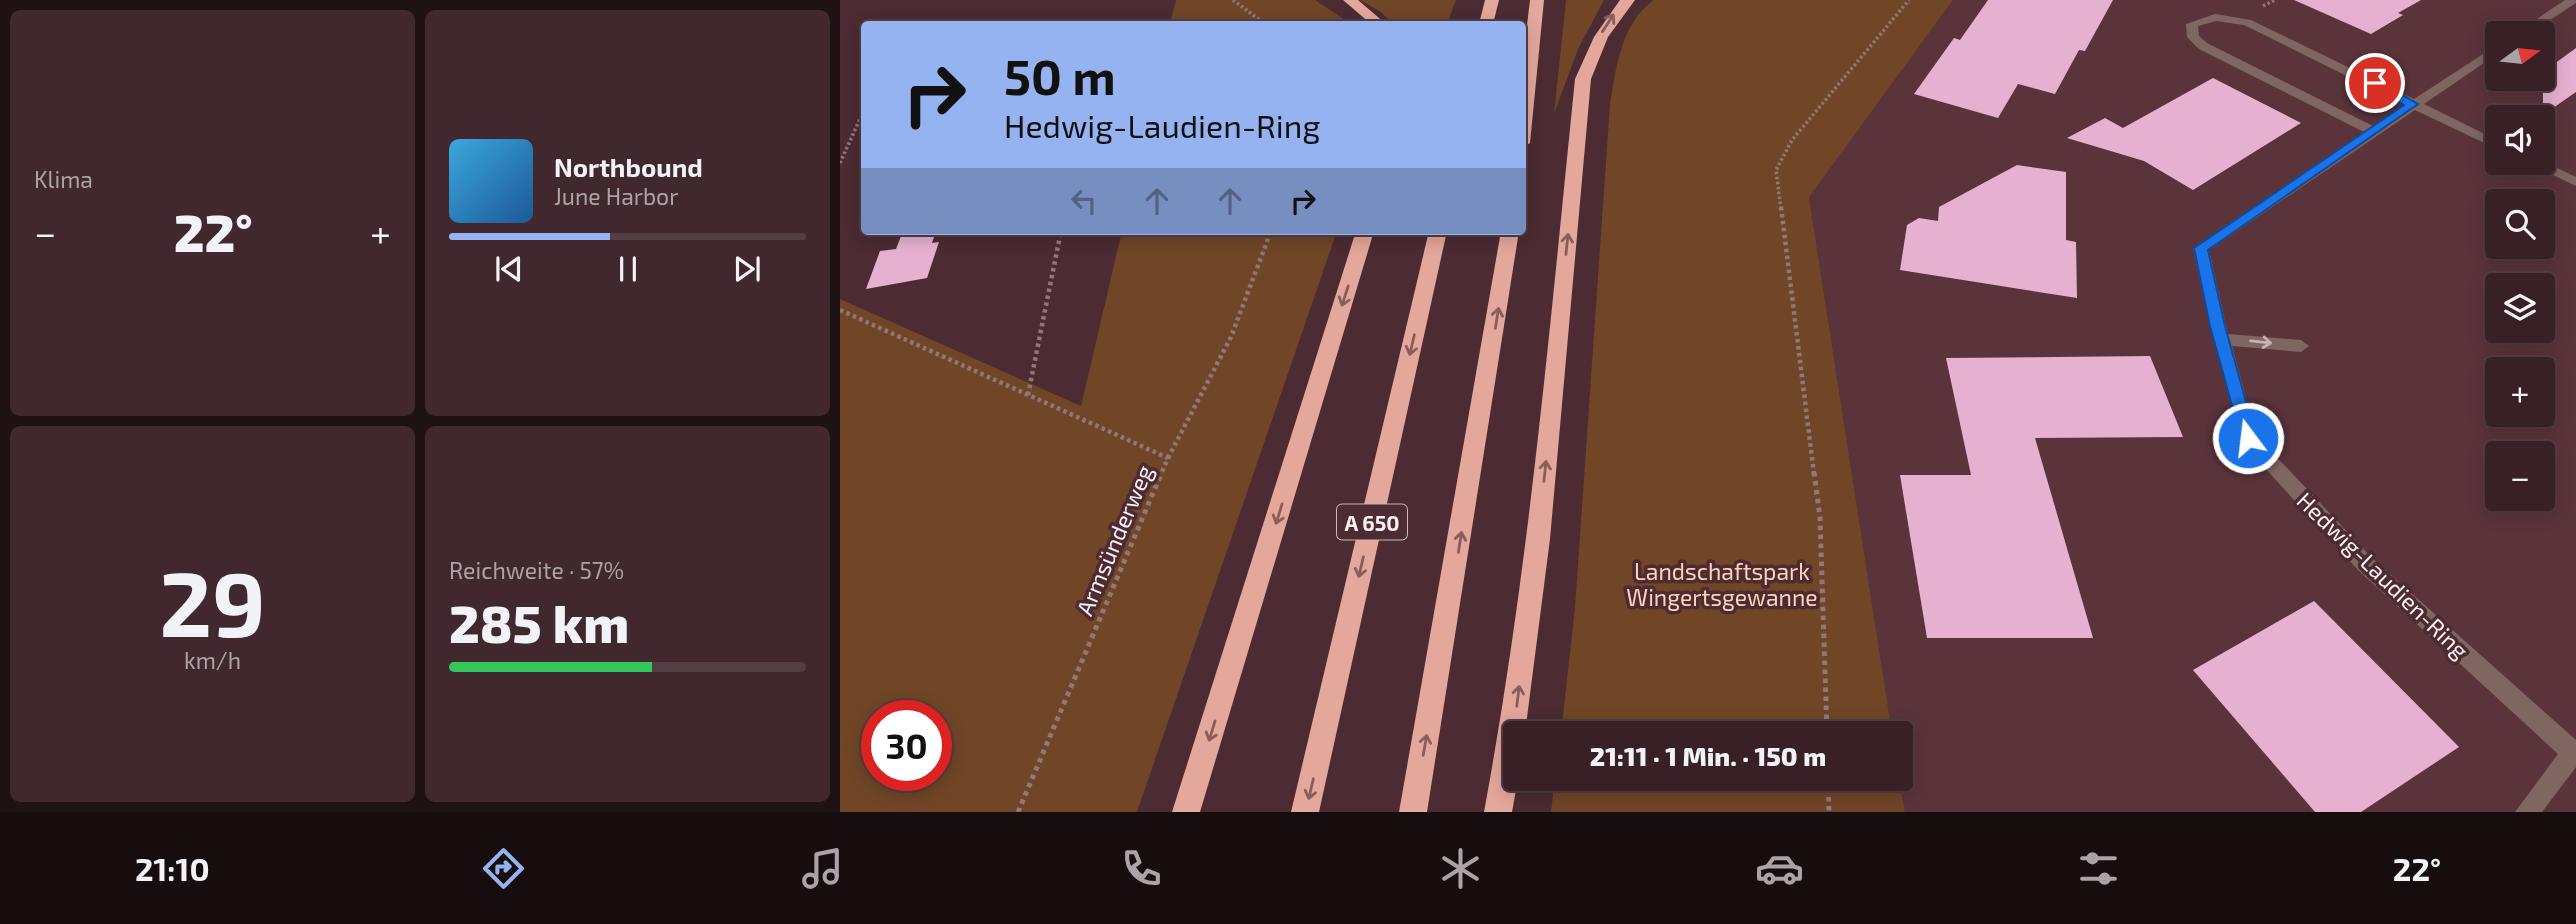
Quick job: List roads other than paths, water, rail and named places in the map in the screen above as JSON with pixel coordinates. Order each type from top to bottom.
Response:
[{"type":"highway","points":[[1350,0],[1375,21]]},
{"type":"highway","points":[[1487,21],[1492,0]]},
{"type":"highway","points":[[1526,105],[1537,0]]},
{"type":"highway","points":[[1498,812],[1514,729],[1539,526],[1583,79],[1596,43],[1614,14],[1628,0]]},
{"type":"highway","points":[[1186,812],[1364,235]]},
{"type":"highway","name":"A 650","points":[[1306,812],[1437,235]]},
{"type":"highway","points":[[1413,812],[1509,235]]},
{"type":"street","points":[[2541,21],[2573,0]]},
{"type":"street","points":[[2372,131],[2203,46],[2193,37],[2192,24],[2215,17],[2248,22],[2485,139]]},
{"type":"street","name":"Hedwig-Laudien-Ring","points":[[2485,57],[2201,248],[2221,338],[2248,438],[2365,564],[2574,754],[2527,812]]},
{"type":"street","points":[[2555,172],[2576,182]]},
{"type":"street","points":[[2221,338],[2301,346]]},
{"type":"park label","name":"Landschaftspark Wingertsgewanne","points":[[1722,584]]}]
